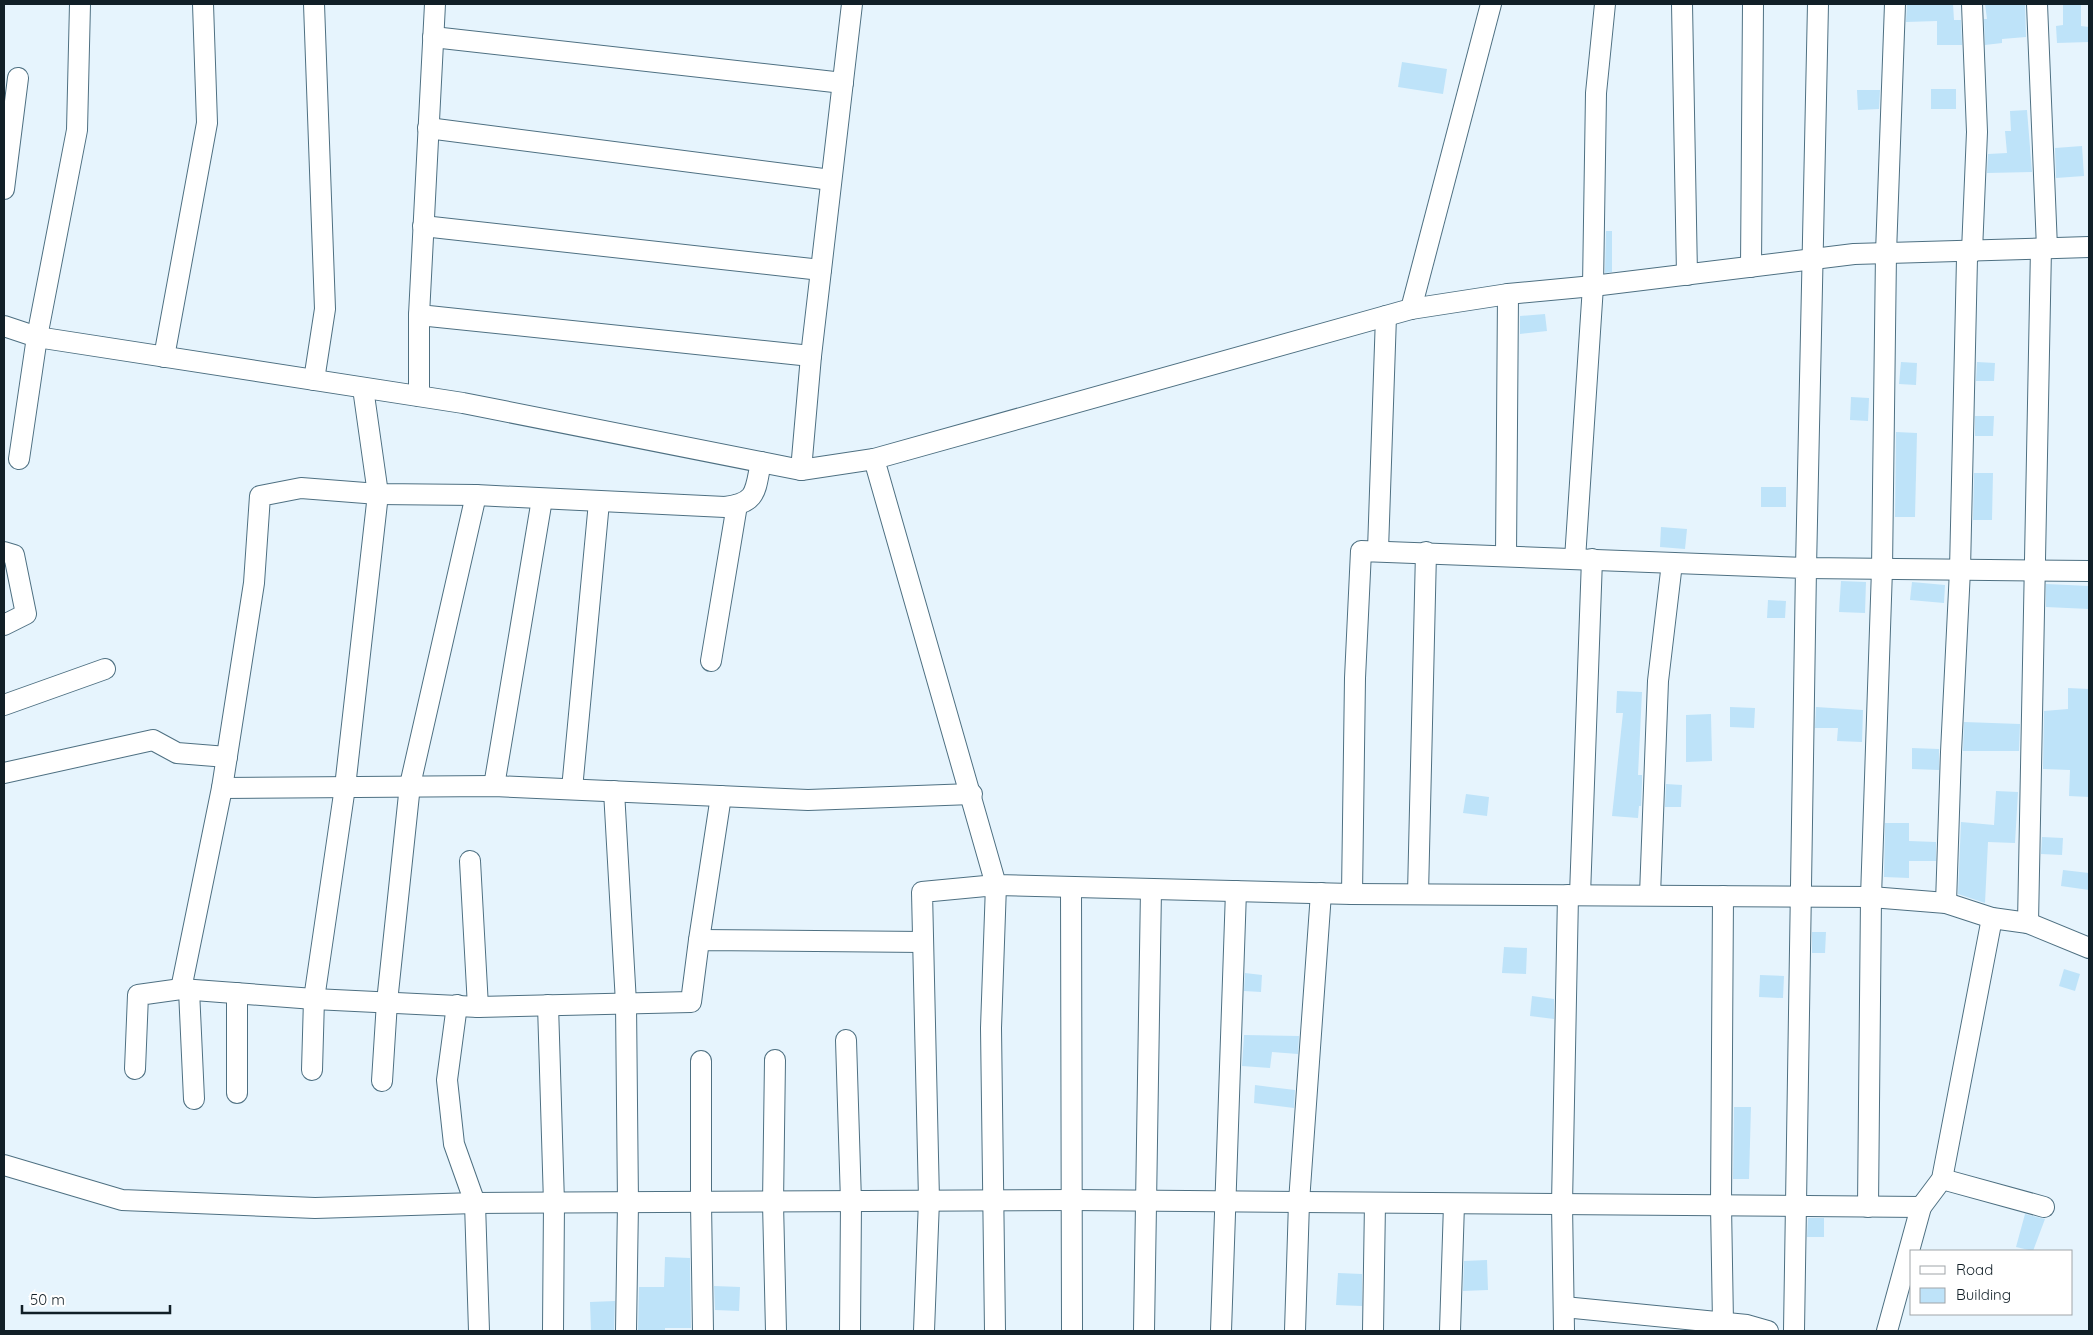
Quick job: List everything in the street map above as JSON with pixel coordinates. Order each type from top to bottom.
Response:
[{"type":"street","points":[[19,459],[37,337],[77,130],[80,4]]},
{"type":"street","points":[[164,357],[207,123],[203,4]]},
{"type":"street","points":[[314,4],[325,309],[314,380]]},
{"type":"street","points":[[419,396],[419,315],[435,4]]},
{"type":"street","points":[[801,470],[811,356],[852,4]]},
{"type":"street","points":[[1411,308],[1491,4]]},
{"type":"street","points":[[1564,1331],[1562,1204],[1574,895],[1593,286],[1596,93],[1605,4]]},
{"type":"street","points":[[1682,4],[1687,275]]},
{"type":"street","points":[[1751,267],[1753,4]]},
{"type":"street","points":[[1794,1331],[1803,895],[1806,568],[1818,4]]},
{"type":"street","points":[[1868,1207],[1872,897],[1882,569],[1886,253],[1895,4]]},
{"type":"street","points":[[1946,903],[1960,570],[1967,258],[1972,251],[1977,132],[1972,4]]},
{"type":"street","points":[[2028,923],[2044,248],[2037,4]]},
{"type":"street","points":[[433,37],[842,83]]},
{"type":"street","points":[[4,189],[18,78]]},
{"type":"street","points":[[428,128],[832,180]]},
{"type":"street","points":[[423,226],[821,270]]},
{"type":"street","points":[[4,326],[37,337],[419,396],[801,470],[874,459],[1411,308],[1508,294],[1886,253],[2089,247]]},
{"type":"street","points":[[1506,556],[1508,294]]},
{"type":"street","points":[[419,315],[811,356]]},
{"type":"street","points":[[1378,550],[1386,316]]},
{"type":"street","points":[[312,1070],[314,999],[345,787],[378,494],[364,388]]},
{"type":"street","points":[[874,459],[972,794],[996,885],[991,1028],[995,1331]]},
{"type":"street","points":[[194,1099],[185,990],[222,788],[254,583],[260,496],[301,488],[378,494],[476,495],[599,502],[737,505],[747,502],[754,495],[761,462]]},
{"type":"street","points":[[382,1080],[387,1002],[410,785],[476,495]]},
{"type":"street","points":[[494,786],[542,499]]},
{"type":"street","points":[[572,790],[599,502]]},
{"type":"street","points":[[711,661],[737,505]]},
{"type":"street","points":[[1352,894],[1355,678],[1361,551],[1378,550],[1806,568],[2089,571]]},
{"type":"street","points":[[4,552],[14,555],[26,614],[4,625]]},
{"type":"street","points":[[1418,894],[1426,552]]},
{"type":"street","points":[[1650,895],[1658,681],[1672,562]]},
{"type":"street","points":[[4,705],[105,670]]},
{"type":"street","points":[[4,773],[153,740],[178,753],[227,757]]},
{"type":"street","points":[[222,788],[410,785],[494,786],[808,800],[972,794]]},
{"type":"street","points":[[614,791],[626,1003],[628,1202],[626,1331]]},
{"type":"street","points":[[135,1069],[138,995],[185,990],[314,999],[478,1007],[691,1002],[721,796]]},
{"type":"street","points":[[470,860],[478,1007]]},
{"type":"street","points":[[924,1331],[928,1200],[922,892],[996,885],[1352,894],[1803,895],[1872,897],[1946,903],[1992,918],[2028,923],[2089,948]]},
{"type":"street","points":[[1071,887],[1074,1200],[1072,1331]]},
{"type":"street","points":[[1144,1331],[1144,1200],[1151,889]]},
{"type":"street","points":[[1221,1331],[1236,891]]},
{"type":"street","points":[[1296,1331],[1299,1202],[1321,893]]},
{"type":"street","points":[[1723,896],[1721,1206],[1723,1323]]},
{"type":"street","points":[[1887,1331],[1920,1207],[1942,1179],[1992,918]]},
{"type":"street","points":[[699,940],[923,942]]},
{"type":"street","points":[[236,993],[237,1093]]},
{"type":"street","points":[[457,1005],[447,1080],[454,1144],[475,1203],[480,1331]]},
{"type":"street","points":[[548,1005],[554,1203],[553,1331]]},
{"type":"street","points":[[846,1040],[851,1202],[850,1331]]},
{"type":"street","points":[[775,1060],[773,1203],[776,1331]]},
{"type":"street","points":[[701,1061],[703,1331]]},
{"type":"street","points":[[4,1165],[122,1200],[315,1208],[475,1203],[773,1203],[928,1200],[1144,1200],[1920,1207]]},
{"type":"street","points":[[1942,1179],[2044,1207]]},
{"type":"street","points":[[1374,1331],[1375,1203]]},
{"type":"street","points":[[1450,1331],[1454,1204]]},
{"type":"street","points":[[1564,1306],[1723,1323],[1768,1331]]},
{"type":"building","points":[[1907,4],[1953,4],[1954,20],[1961,20],[1962,45],[1937,45],[1937,21],[1906,22]]},
{"type":"building","points":[[1985,4],[2025,4],[2026,37],[2002,39],[2002,43],[1985,45],[1984,19],[1987,19]]},
{"type":"building","points":[[2063,4],[2081,4],[2081,26],[2089,27],[2089,42],[2057,43],[2056,26],[2063,25]]},
{"type":"building","points":[[1402,62],[1447,69],[1443,94],[1398,87]]},
{"type":"building","points":[[1931,89],[1956,89],[1956,109],[1931,109]]},
{"type":"building","points":[[1857,90],[1880,90],[1879,109],[1858,110]]},
{"type":"building","points":[[2027,110],[2032,172],[1987,173],[1988,154],[2007,153],[2005,131],[2011,131],[2010,111]]},
{"type":"building","points":[[2082,146],[2084,176],[2056,178],[2055,148]]},
{"type":"building","points":[[1606,231],[1612,231],[1612,272],[1605,273]]},
{"type":"building","points":[[1545,314],[1547,331],[1520,334],[1520,316]]},
{"type":"building","points":[[1901,362],[1917,363],[1916,385],[1899,384]]},
{"type":"building","points":[[1977,362],[1995,363],[1994,381],[1976,381]]},
{"type":"building","points":[[1851,397],[1869,398],[1868,421],[1850,420]]},
{"type":"building","points":[[1975,416],[1994,416],[1993,436],[1975,436]]},
{"type":"building","points":[[1896,432],[1917,433],[1915,517],[1895,517]]},
{"type":"building","points":[[1974,473],[1993,473],[1992,520],[1973,520]]},
{"type":"building","points":[[1761,487],[1786,487],[1786,507],[1761,507]]},
{"type":"building","points":[[1661,527],[1687,529],[1685,549],[1660,547]]},
{"type":"building","points":[[1841,581],[1866,582],[1865,613],[1839,612]]},
{"type":"building","points":[[1912,582],[1945,585],[1944,603],[1910,600]]},
{"type":"building","points":[[2046,584],[2089,586],[2089,609],[2046,607]]},
{"type":"building","points":[[1768,600],[1786,601],[1785,618],[1767,618]]},
{"type":"building","points":[[2068,688],[2089,689],[2089,797],[2069,796],[2070,770],[2043,769],[2044,711],[2068,709]]},
{"type":"building","points":[[1617,691],[1642,692],[1638,775],[1642,775],[1642,783],[1641,806],[1639,806],[1638,818],[1612,816],[1623,713],[1616,713]]},
{"type":"building","points":[[1730,707],[1755,708],[1754,728],[1730,727]]},
{"type":"building","points":[[1816,707],[1863,710],[1862,742],[1837,741],[1838,728],[1815,728]]},
{"type":"building","points":[[1711,714],[1712,761],[1686,762],[1686,715]]},
{"type":"building","points":[[1964,722],[2020,724],[2019,751],[1963,751]]},
{"type":"building","points":[[1912,748],[1939,749],[1939,770],[1912,769]]},
{"type":"building","points":[[1666,784],[1682,785],[1681,807],[1665,807]]},
{"type":"building","points":[[1996,791],[2018,792],[2015,843],[1988,842],[1985,903],[1958,894],[1961,822],[1994,825]]},
{"type":"building","points":[[1466,794],[1489,797],[1487,816],[1463,813]]},
{"type":"building","points":[[1885,823],[1909,823],[1909,841],[1936,842],[1936,861],[1909,861],[1909,878],[1884,877]]},
{"type":"building","points":[[2042,837],[2063,838],[2062,855],[2041,854]]},
{"type":"building","points":[[2063,870],[2089,873],[2089,890],[2061,886]]},
{"type":"building","points":[[1812,932],[1826,932],[1825,953],[1812,953]]},
{"type":"building","points":[[1504,947],[1527,948],[1526,974],[1502,973]]},
{"type":"building","points":[[2064,969],[2080,974],[2075,991],[2059,986]]},
{"type":"building","points":[[1245,973],[1262,975],[1261,992],[1244,991]]},
{"type":"building","points":[[1760,975],[1784,976],[1783,998],[1759,997]]},
{"type":"building","points":[[1532,996],[1554,999],[1554,1019],[1530,1016]]},
{"type":"building","points":[[1244,1035],[1299,1036],[1298,1054],[1272,1052],[1270,1068],[1242,1066]]},
{"type":"building","points":[[1255,1085],[1295,1090],[1294,1108],[1254,1103]]},
{"type":"building","points":[[1734,1107],[1751,1107],[1749,1179],[1733,1179]]},
{"type":"building","points":[[2025,1214],[2045,1219],[2033,1250],[2016,1247]]},
{"type":"building","points":[[1808,1218],[1824,1218],[1824,1237],[1807,1237]]},
{"type":"building","points":[[665,1257],[690,1258],[691,1328],[665,1328],[665,1331],[638,1331],[639,1287],[664,1287]]},
{"type":"building","points":[[1487,1260],[1488,1290],[1463,1291],[1464,1261]]},
{"type":"building","points":[[1338,1273],[1362,1274],[1362,1306],[1336,1305]]},
{"type":"building","points":[[714,1286],[740,1287],[739,1311],[715,1310]]},
{"type":"building","points":[[615,1301],[614,1331],[591,1331],[590,1302]]}]
